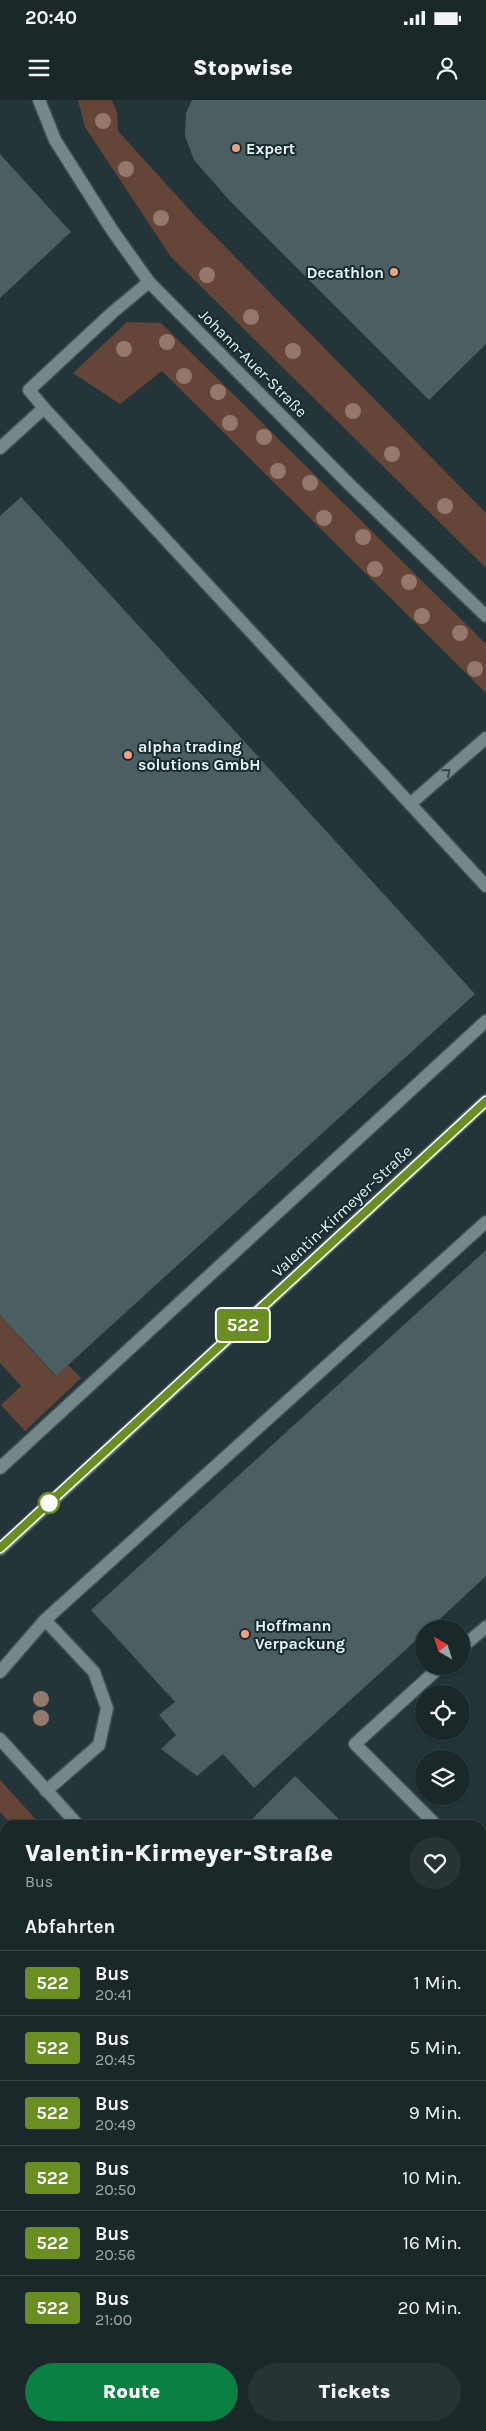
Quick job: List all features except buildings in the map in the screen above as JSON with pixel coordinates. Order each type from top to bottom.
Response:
[{"type":"street","name":"Johann-Auer-Straße","points":[[38,100],[55,140],[112,230],[149,282],[349,484],[486,616]]},
{"type":"street","points":[[149,282],[113,312],[29,390],[486,886]]},
{"type":"street","points":[[0,448],[44,408]]},
{"type":"street","points":[[410,804],[486,738]]},
{"type":"street","points":[[2,1462],[486,1021]]},
{"type":"street","name":"Valentin-Kirmeyer-Straße","points":[[0,1548],[486,1101]]},
{"type":"street","points":[[0,1672],[45,1620],[486,1222]]},
{"type":"street","points":[[45,1620],[94,1672],[107,1708],[99,1745],[46,1791]]},
{"type":"street","points":[[470,1640],[486,1627]]},
{"type":"street","points":[[431,1675],[355,1744],[431,1820]]},
{"type":"street","points":[[0,1739],[73,1820]]},
{"type":"shaded area","points":[[78,100],[112,100],[117,112],[118,131],[196,217],[486,513],[486,568],[171,257],[85,127]]},
{"type":"shaded area","points":[[127,322],[161,323],[486,644],[486,693],[162,371],[120,404],[73,373]]},
{"type":"shaded area","points":[[0,1315],[55,1376],[68,1365],[81,1378],[25,1431],[1,1405],[21,1386],[0,1363]]},
{"type":"shaded area","points":[[0,1780],[36,1820],[8,1820],[0,1812]]},
{"type":"bus line","name":"522","points":[[0,1548],[486,1101]]},
{"type":"place","name":"Expert","points":[[236,148]]},
{"type":"place","name":"Decathlon","points":[[394,272]]},
{"type":"place","name":"alpha trading solutions GmbH","points":[[128,755]]},
{"type":"place","name":"Hoffmann Verpackung","points":[[245,1634]]}]
